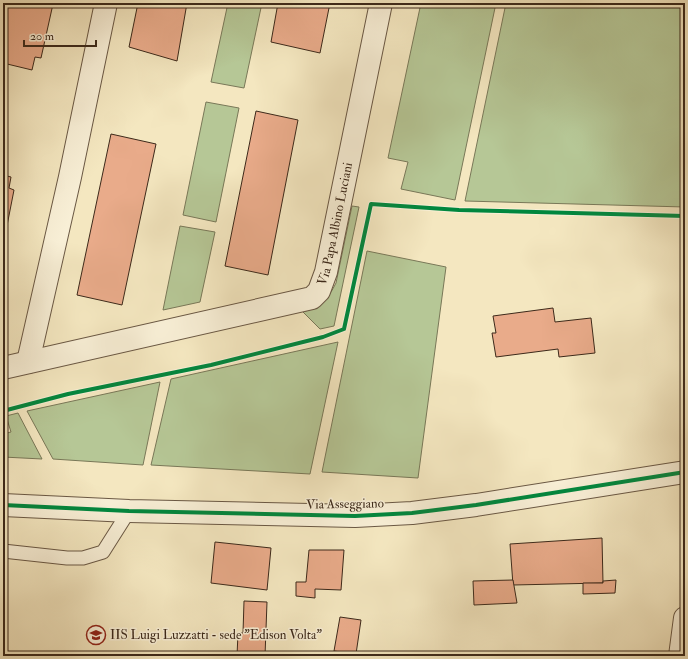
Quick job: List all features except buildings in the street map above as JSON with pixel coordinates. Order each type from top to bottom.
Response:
[{"type":"street","points":[[28,362],[70,177],[106,3]]},
{"type":"street","name":"Via Papa Albino Luciani","points":[[3,368],[312,298],[318,291],[326,272],[381,3]]},
{"type":"street","name":"Via Asseggiano","points":[[3,505],[130,511],[355,516],[476,505],[685,472]]},
{"type":"street","points":[[680,656],[685,618]]},
{"type":"lane","points":[[3,551],[67,558],[83,558],[103,552],[130,511]]},
{"type":"green space","points":[[228,3],[262,3],[244,88],[211,82]]},
{"type":"green space","points":[[421,3],[496,3],[455,200],[401,189],[408,162],[388,158]]},
{"type":"green space","points":[[506,3],[685,3],[685,207],[465,201]]},
{"type":"green space","points":[[206,102],[239,108],[216,222],[183,215]]},
{"type":"green space","points":[[352,206],[359,207],[334,326],[320,329],[303,312],[315,307],[327,298],[336,283]]},
{"type":"green space","points":[[180,226],[215,232],[200,302],[163,310]]},
{"type":"green space","points":[[367,251],[446,267],[418,478],[322,472]]},
{"type":"green space","points":[[338,342],[310,474],[151,465],[171,379]]},
{"type":"green space","points":[[160,382],[143,465],[53,459],[27,411]]},
{"type":"green space","points":[[18,413],[42,459],[3,457],[3,434],[11,432],[6,416]]},
{"type":"cycle path","points":[[3,411],[68,394],[211,365],[323,337],[344,329],[371,204],[459,210],[685,216]]},
{"type":"cycle path","points":[[3,505],[129,511],[355,516],[412,513],[476,505],[685,472]]},
{"type":"place","name":"IIS Luigi Luzzatti - sede \"Edison Volta\"","points":[[96,635]]}]
